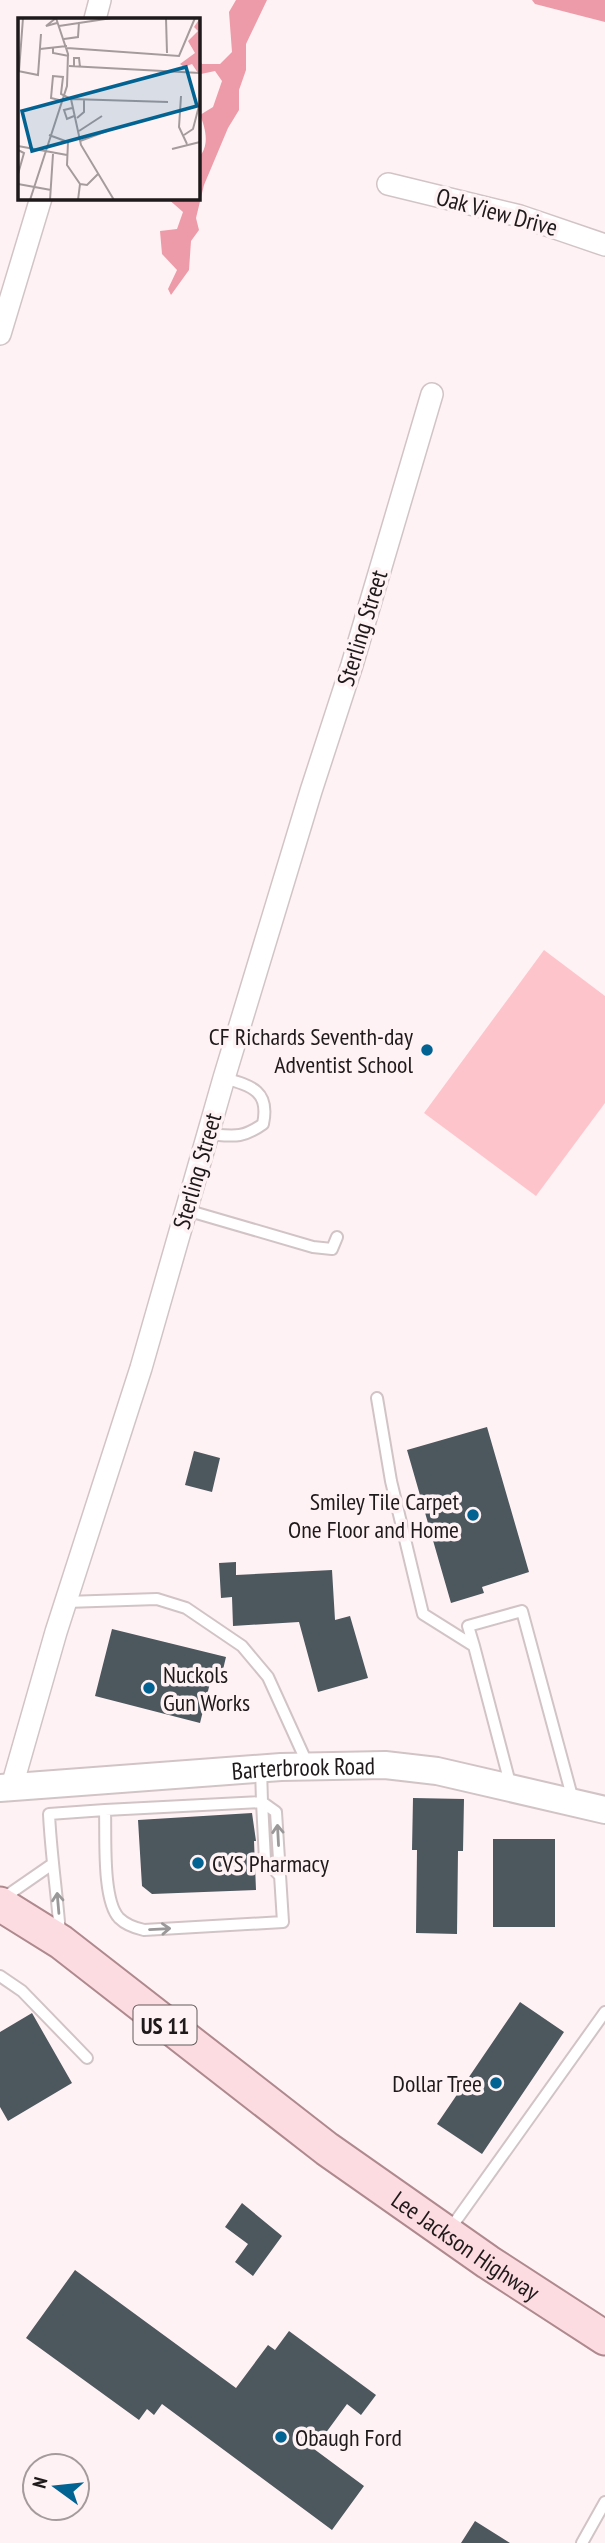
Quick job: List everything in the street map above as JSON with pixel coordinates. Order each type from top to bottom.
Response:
[{"type":"main road","name":"US 11","points":[[0,1902],[61,1942]]},
{"type":"main road","name":"Lee Jackson Highway","points":[[61,1942],[327,2149],[559,2310],[605,2338]]},
{"type":"street","points":[[95,18],[100,0]]},
{"type":"street","name":"Oak View Drive","points":[[388,184],[520,216],[605,245]]},
{"type":"street","points":[[0,334],[40,200]]},
{"type":"street","name":"Sterling Street","points":[[6,1787],[141,1368],[224,1078],[310,791],[352,666],[432,394]]},
{"type":"street","name":"Barterbrook Road","points":[[6,1787],[261,1768],[385,1765],[417,1768],[510,1787],[605,1810]]},
{"type":"lane","points":[[208,1134],[237,1137],[251,1133],[263,1124],[266,1110],[262,1097],[250,1085],[224,1078]]},
{"type":"lane","points":[[186,1210],[313,1247],[332,1249],[337,1237]]},
{"type":"lane","points":[[377,1398],[391,1481],[424,1614],[474,1646]]},
{"type":"lane","points":[[66,1602],[157,1599],[186,1608],[242,1646],[268,1677],[308,1766]]},
{"type":"lane","points":[[510,1787],[468,1626],[522,1611],[574,1802]]},
{"type":"lane","points":[[104,1810],[109,1896],[118,1917],[131,1927],[144,1930],[283,1922],[280,1876],[265,1860],[261,1768]]},
{"type":"lane","points":[[61,1942],[58,1896],[51,1865],[49,1814],[262,1802]]},
{"type":"lane","points":[[0,1902],[51,1865]]},
{"type":"lane","points":[[0,1976],[22,1991],[87,2058]]},
{"type":"lane","points":[[447,2232],[605,2012]]},
{"type":"lane","points":[[582,2543],[605,2502]]},
{"type":"shaded area","points":[[236,0],[267,0],[246,44],[246,70],[239,90],[239,110],[228,128],[204,185],[196,218],[199,230],[191,241],[189,270],[171,295],[168,289],[177,270],[162,254],[160,231],[177,229],[183,212],[169,200],[200,200],[200,156],[206,138],[200,115],[213,107],[222,81],[215,71],[201,74],[200,77],[200,60],[202,64],[220,64],[232,52],[229,12]]},
{"type":"shaded area","points":[[532,0],[605,0],[605,22],[535,4]]},
{"type":"shaded area","points":[[544,950],[605,996],[605,1103],[536,1196],[424,1113]]},
{"type":"building","points":[[487,1427],[529,1572],[482,1587],[484,1593],[451,1603],[407,1450]]},
{"type":"building","points":[[194,1451],[220,1458],[212,1492],[185,1485]]},
{"type":"building","points":[[236,1562],[236,1575],[332,1570],[335,1620],[350,1616],[368,1678],[318,1692],[299,1622],[233,1626],[232,1597],[221,1598],[219,1563]]},
{"type":"building","points":[[112,1629],[226,1657],[220,1682],[211,1679],[200,1723],[95,1696]]},
{"type":"building","points":[[413,1798],[464,1799],[463,1851],[458,1851],[457,1934],[416,1933],[417,1850],[412,1850]]},
{"type":"building","name":"CVS Pharmacy","points":[[252,1813],[256,1841],[256,1890],[152,1894],[142,1886],[138,1820]]},
{"type":"building","points":[[493,1839],[555,1839],[555,1927],[493,1927]]},
{"type":"building","points":[[520,2002],[564,2032],[482,2154],[437,2124]]},
{"type":"building","points":[[32,2013],[72,2083],[8,2121],[0,2107],[0,2032]]},
{"type":"building","points":[[242,2203],[282,2236],[253,2276],[235,2262],[248,2244],[225,2227]]},
{"type":"building","points":[[75,2270],[236,2388],[268,2345],[275,2350],[289,2331],[376,2395],[361,2415],[347,2404],[314,2449],[364,2486],[332,2530],[162,2404],[154,2415],[147,2409],[139,2420],[26,2338]]},
{"type":"building","points":[[475,2521],[510,2543],[461,2543]]},
{"type":"place","name":"CF Richards Seventh-day Adventist School","points":[[427,1050]]},
{"type":"place","name":"Smiley Tile Carpet One Floor and Home","points":[[473,1515]]},
{"type":"place","name":"Nuckols Gun Works","points":[[149,1688]]},
{"type":"place","name":"CVS Pharmacy","points":[[198,1863]]},
{"type":"place","name":"Dollar Tree","points":[[496,2083]]},
{"type":"place","name":"Obaugh Ford","points":[[281,2437]]}]
